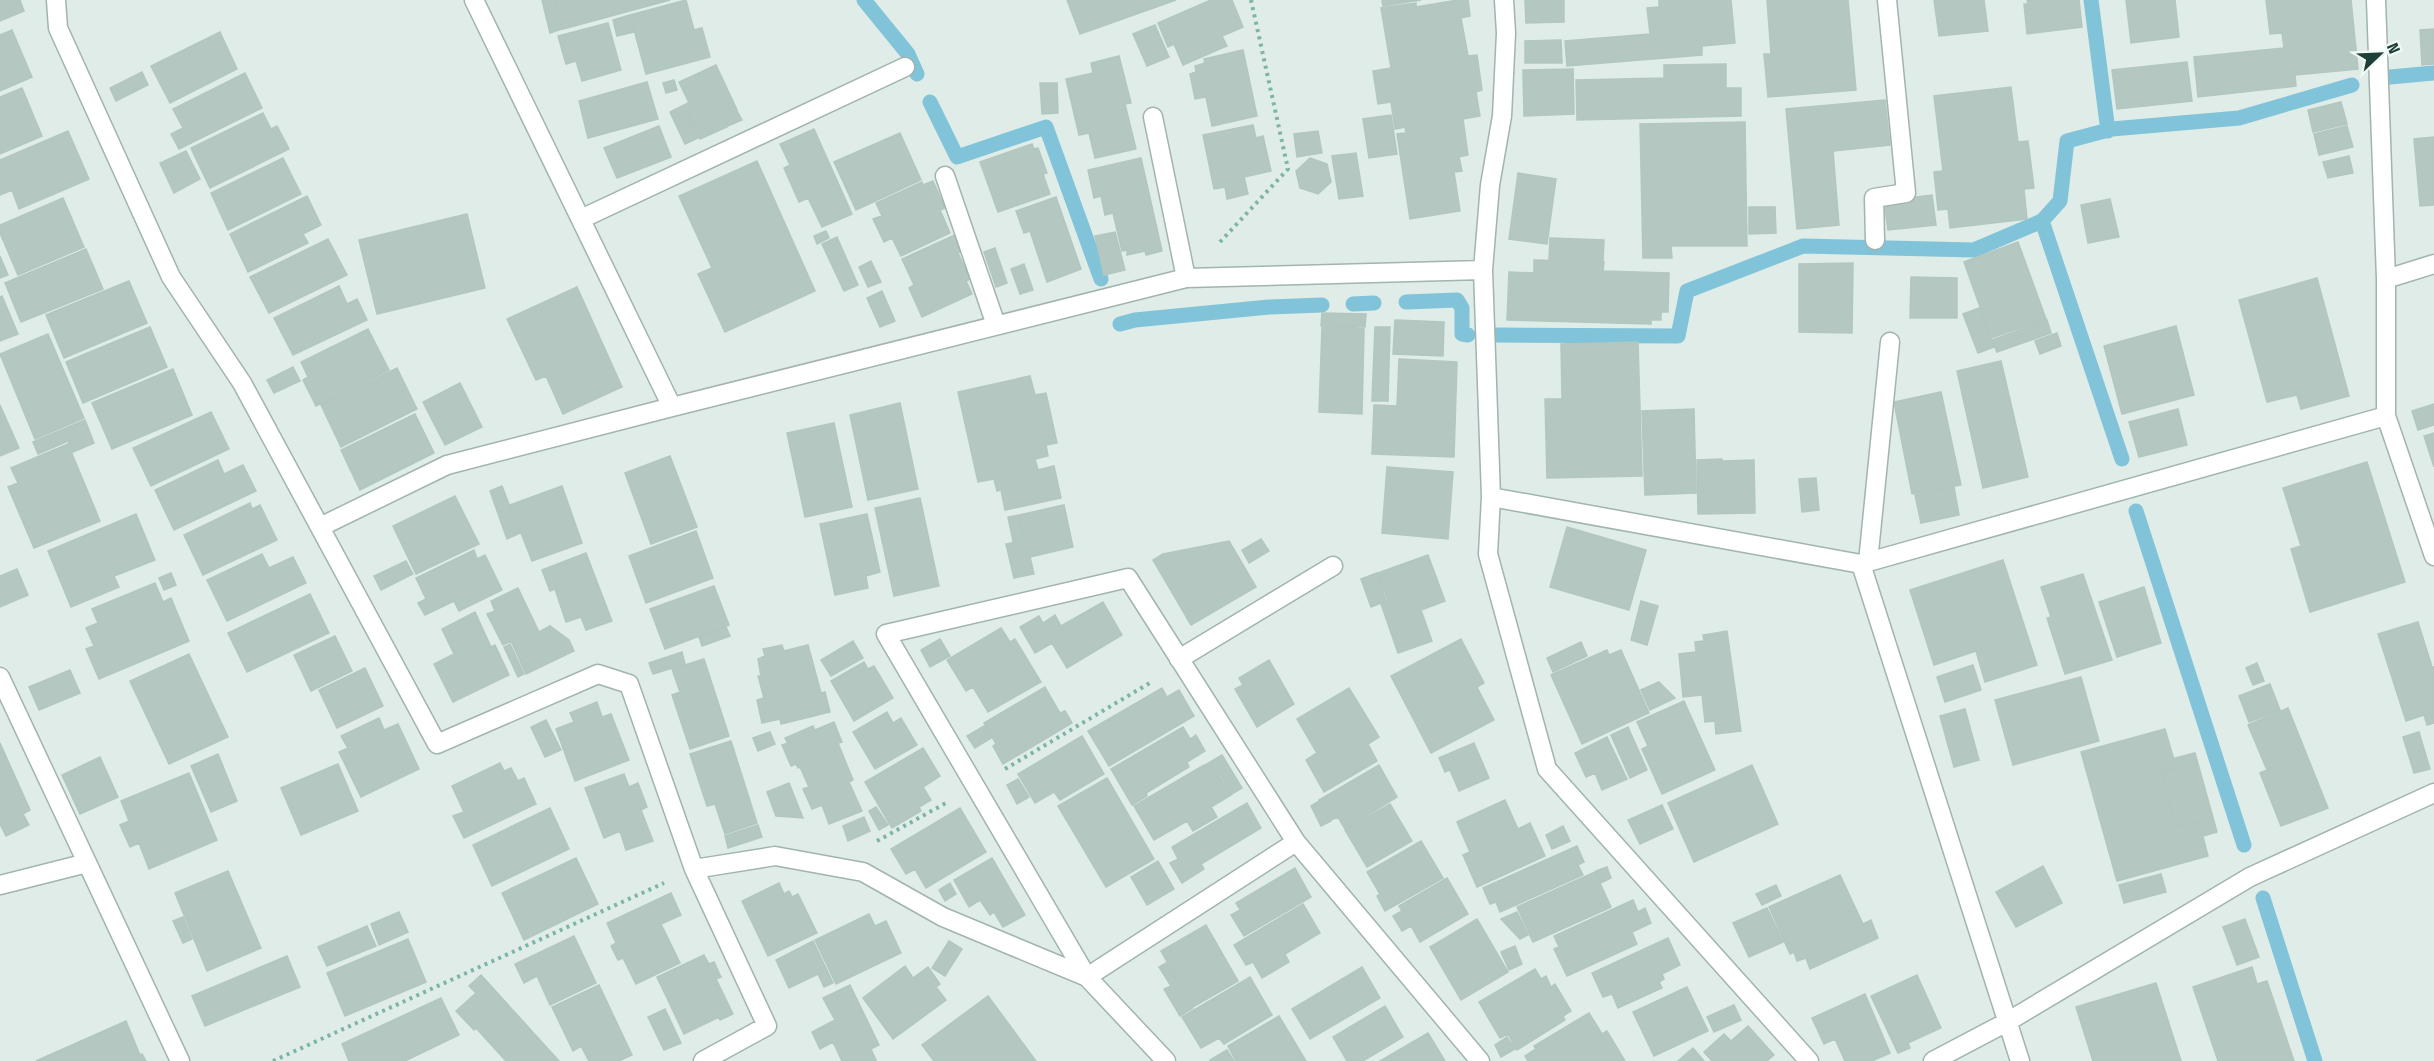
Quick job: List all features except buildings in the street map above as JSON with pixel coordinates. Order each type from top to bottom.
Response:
[{"type":"street","points":[[56,0],[58,28],[171,277],[242,383],[437,744],[598,674],[629,684],[694,869],[767,1026],[703,1061]]},
{"type":"street","points":[[474,0],[672,407]]},
{"type":"street","points":[[1504,0],[1506,33],[1502,116],[1490,185],[1483,270],[1491,497],[1488,554],[1547,769],[1809,1061]]},
{"type":"street","points":[[1875,240],[1874,198],[1906,193],[1887,0]]},
{"type":"street","points":[[2376,0],[2386,279],[2386,416],[2434,556]]},
{"type":"street","points":[[581,219],[905,67]]},
{"type":"street","points":[[1153,117],[1186,278]]},
{"type":"street","points":[[945,176],[996,325]]},
{"type":"street","points":[[2386,279],[2434,264]]},
{"type":"street","points":[[320,527],[447,465],[1186,278],[1483,270]]},
{"type":"street","points":[[1890,342],[1865,563],[2020,1061]]},
{"type":"street","points":[[1491,497],[1865,563],[2386,416]]},
{"type":"street","points":[[1180,661],[1332,566]]},
{"type":"street","points":[[1166,1061],[1087,977],[886,633],[1128,578],[1296,842],[1480,1061]]},
{"type":"street","points":[[0,677],[180,1061]]},
{"type":"street","points":[[1933,1061],[2007,1022],[2250,877],[2434,793]]},
{"type":"street","points":[[1087,977],[1296,842]]},
{"type":"street","points":[[694,869],[775,856],[863,872],[943,917],[1087,977]]},
{"type":"street","points":[[0,885],[87,863]]},
{"type":"path","points":[[1186,278],[1288,169],[1251,0]]},
{"type":"path","points":[[832,866],[976,786],[1180,661]]},
{"type":"path","points":[[273,1061],[694,869]]},
{"type":"waterway","points":[[864,0],[908,54],[917,74]]},
{"type":"waterway","points":[[2091,0],[2108,131]]},
{"type":"waterway","points":[[2390,77],[2434,73]]},
{"type":"waterway","points":[[1496,335],[1678,336],[1687,291],[1803,246],[1974,250],[2042,221],[2060,201],[2067,141],[2112,129],[2239,118],[2352,85]]},
{"type":"waterway","points":[[930,102],[957,157],[1046,127],[1101,279]]},
{"type":"waterway","points":[[2042,221],[2122,459]]},
{"type":"waterway","points":[[1406,302],[1457,300],[1462,308],[1462,334],[1468,335]]},
{"type":"waterway","points":[[1353,304],[1374,303]]},
{"type":"waterway","points":[[1120,324],[1135,320],[1269,307],[1322,305]]},
{"type":"waterway","points":[[2136,511],[2244,845]]},
{"type":"waterway","points":[[2263,898],[2315,1061]]}]
